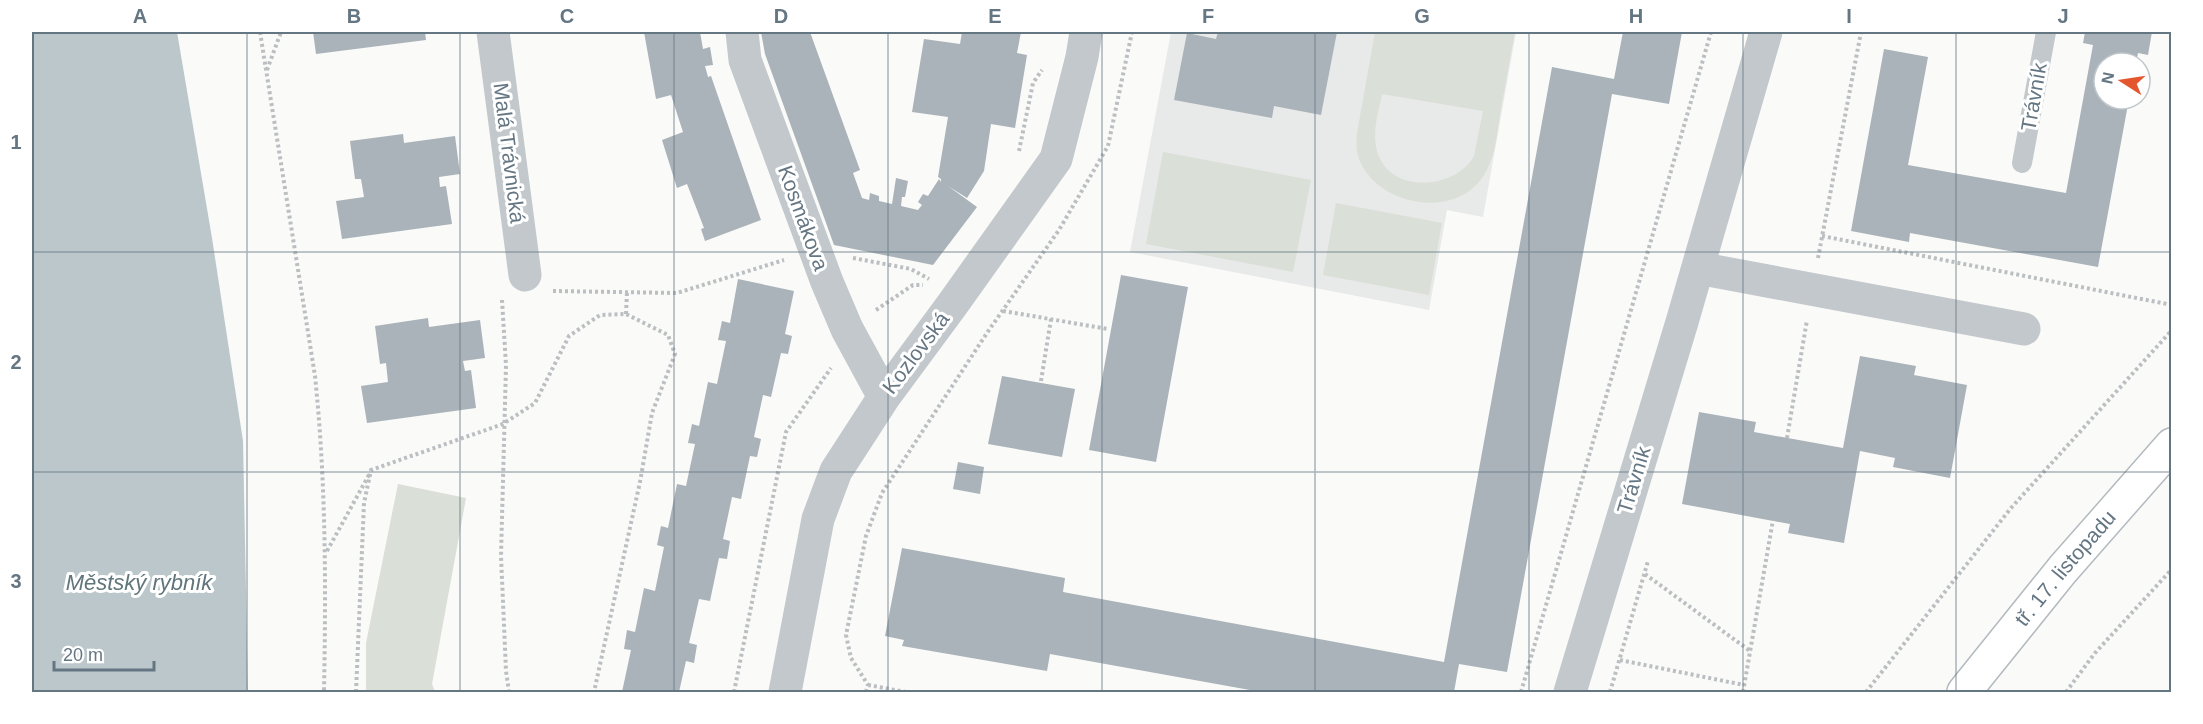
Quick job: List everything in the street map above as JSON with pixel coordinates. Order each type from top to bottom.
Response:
[{"type":"main road","name":"tř. 17. listopadu","points":[[1964,693],[2063,569],[2172,445]]},
{"type":"street","name":"Malá Trávnická","points":[[493,32],[536,283]]},
{"type":"street","name":"Kosmákova","points":[[742,32],[745,60],[827,282],[847,329],[884,397]]},
{"type":"street","name":"Kozlovská","points":[[785,693],[818,519],[836,471],[884,397],[1056,159],[1082,57],[1086,32]]},
{"type":"street","name":"Trávník","points":[[1570,693],[1698,268],[1766,32]]},
{"type":"street","points":[[1698,268],[2024,329]]},
{"type":"lane","name":"Trávník","points":[[2022,163],[2046,32]]},
{"type":"path","points":[[260,32],[315,376],[323,459],[326,552],[324,693]]},
{"type":"path","points":[[266,72],[281,32]]},
{"type":"path","points":[[866,693],[868,685],[852,658],[846,635],[866,536],[882,493],[1059,230],[1108,146],[1132,32]]},
{"type":"path","points":[[1521,693],[1711,32]]},
{"type":"path","points":[[1787,438],[1812,289],[1861,32]]},
{"type":"path","points":[[1017,162],[1033,83],[1047,61]]},
{"type":"path","points":[[1822,236],[2172,305]]},
{"type":"path","points":[[536,283],[627,292],[677,293],[788,259]]},
{"type":"path","points":[[734,693],[786,432],[837,359],[847,329],[913,285],[925,285],[936,271]]},
{"type":"path","points":[[626,314],[627,292]]},
{"type":"path","points":[[1003,310],[1108,329]]},
{"type":"path","points":[[326,552],[371,470],[503,424],[535,403],[570,336],[600,315],[626,314],[668,335],[675,354],[652,413],[640,482],[594,693]]},
{"type":"path","points":[[1041,381],[1051,319]]},
{"type":"path","points":[[1866,693],[2011,508],[2172,330]]},
{"type":"path","points":[[506,365],[501,556],[509,693]]},
{"type":"path","points":[[356,693],[364,503],[371,470]]},
{"type":"path","points":[[1743,693],[1773,520]]},
{"type":"path","points":[[1610,693],[1650,552]]},
{"type":"path","points":[[2066,693],[2095,653],[2172,569]]},
{"type":"path","points":[[1645,574],[1750,651]]},
{"type":"path","points":[[1620,660],[1744,685]]},
{"type":"path","points":[[868,685],[906,693]]},
{"type":"shaded area","points":[[1171,32],[1516,32],[1483,217],[1447,210],[1429,310],[1130,252]]},
{"type":"shaded area","points":[[1375,32],[1515,32],[1493,153],[1482,178],[1469,191],[1452,199],[1434,203],[1414,201],[1396,195],[1379,186],[1366,172],[1358,156],[1357,133]],"holes":[[[1382,94],[1483,111],[1474,156],[1465,167],[1439,181],[1424,183],[1396,176],[1385,167],[1378,154],[1375,132]]]},
{"type":"shaded area","points":[[1163,152],[1311,180],[1293,272],[1146,244]]},
{"type":"shaded area","points":[[1336,203],[1442,223],[1429,295],[1323,275]]},
{"type":"shaded area","points":[[398,484],[466,498],[432,684],[435,692],[366,692],[366,643]]},
{"type":"water","name":"Městský rybník","points":[[32,32],[177,32],[243,441],[248,692],[32,692]]},
{"type":"building","points":[[313,32],[425,32],[426,40],[316,54]]},
{"type":"building","points":[[644,32],[700,32],[703,49],[710,47],[713,65],[705,66],[708,77],[711,76],[761,220],[705,241],[701,229],[704,228],[687,184],[677,188],[662,140],[683,132],[671,95],[656,99]]},
{"type":"building","points":[[761,32],[810,32],[860,170],[853,173],[862,198],[869,200],[870,193],[879,196],[879,201],[892,204],[896,178],[908,181],[901,206],[918,210],[922,205],[918,202],[923,194],[928,196],[939,179],[941,182],[938,177],[948,117],[912,112],[924,39],[960,44],[962,32],[1021,32],[1017,53],[1027,55],[1015,128],[991,124],[984,171],[967,198],[948,186],[977,207],[933,265],[834,245],[765,54]]},
{"type":"building","points":[[1218,32],[1337,32],[1321,115],[1274,106],[1272,118],[1174,100],[1187,33],[1216,39]]},
{"type":"building","points":[[1623,32],[1682,32],[1669,104],[1612,94],[1507,672],[1459,664],[1454,692],[1261,692],[1050,654],[1047,671],[902,646],[904,640],[885,636],[902,548],[1065,578],[1063,592],[1444,662],[1552,67],[1614,79]]},
{"type":"building","points":[[2085,32],[2152,32],[2149,51],[2092,51],[2092,111],[2127,111],[2098,267],[1910,233],[1909,242],[1851,231],[1884,49],[1928,57],[1908,165],[2066,193],[2093,45],[2083,43]]},
{"type":"building","points":[[403,134],[404,143],[455,136],[460,174],[439,177],[440,187],[446,186],[452,224],[342,239],[336,201],[364,197],[361,179],[355,179],[350,141]]},
{"type":"building","points":[[1121,275],[1188,287],[1156,462],[1089,450]]},
{"type":"building","points":[[738,279],[794,291],[785,334],[792,336],[788,354],[781,353],[771,397],[763,395],[754,437],[761,439],[757,457],[750,456],[741,499],[732,497],[723,539],[730,541],[727,559],[719,558],[710,601],[699,599],[689,643],[697,645],[694,663],[686,661],[679,692],[622,692],[631,650],[624,649],[627,630],[635,632],[644,588],[655,591],[664,547],[657,545],[661,526],[668,528],[677,484],[686,486],[695,444],[688,443],[692,424],[699,426],[708,382],[717,384],[726,341],[718,340],[722,321],[730,323]]},
{"type":"building","points":[[428,318],[429,327],[480,320],[485,358],[463,361],[465,371],[471,370],[476,408],[367,423],[361,386],[388,382],[386,363],[380,364],[375,326]]},
{"type":"building","points":[[1860,356],[1916,366],[1914,375],[1967,385],[1950,478],[1893,467],[1895,458],[1860,451],[1844,543],[1788,533],[1790,524],[1682,504],[1699,412],[1756,422],[1754,432],[1843,448]]},
{"type":"building","points":[[1002,376],[1075,389],[1062,457],[988,444]]},
{"type":"building","points":[[958,462],[984,467],[980,494],[953,489]]}]
